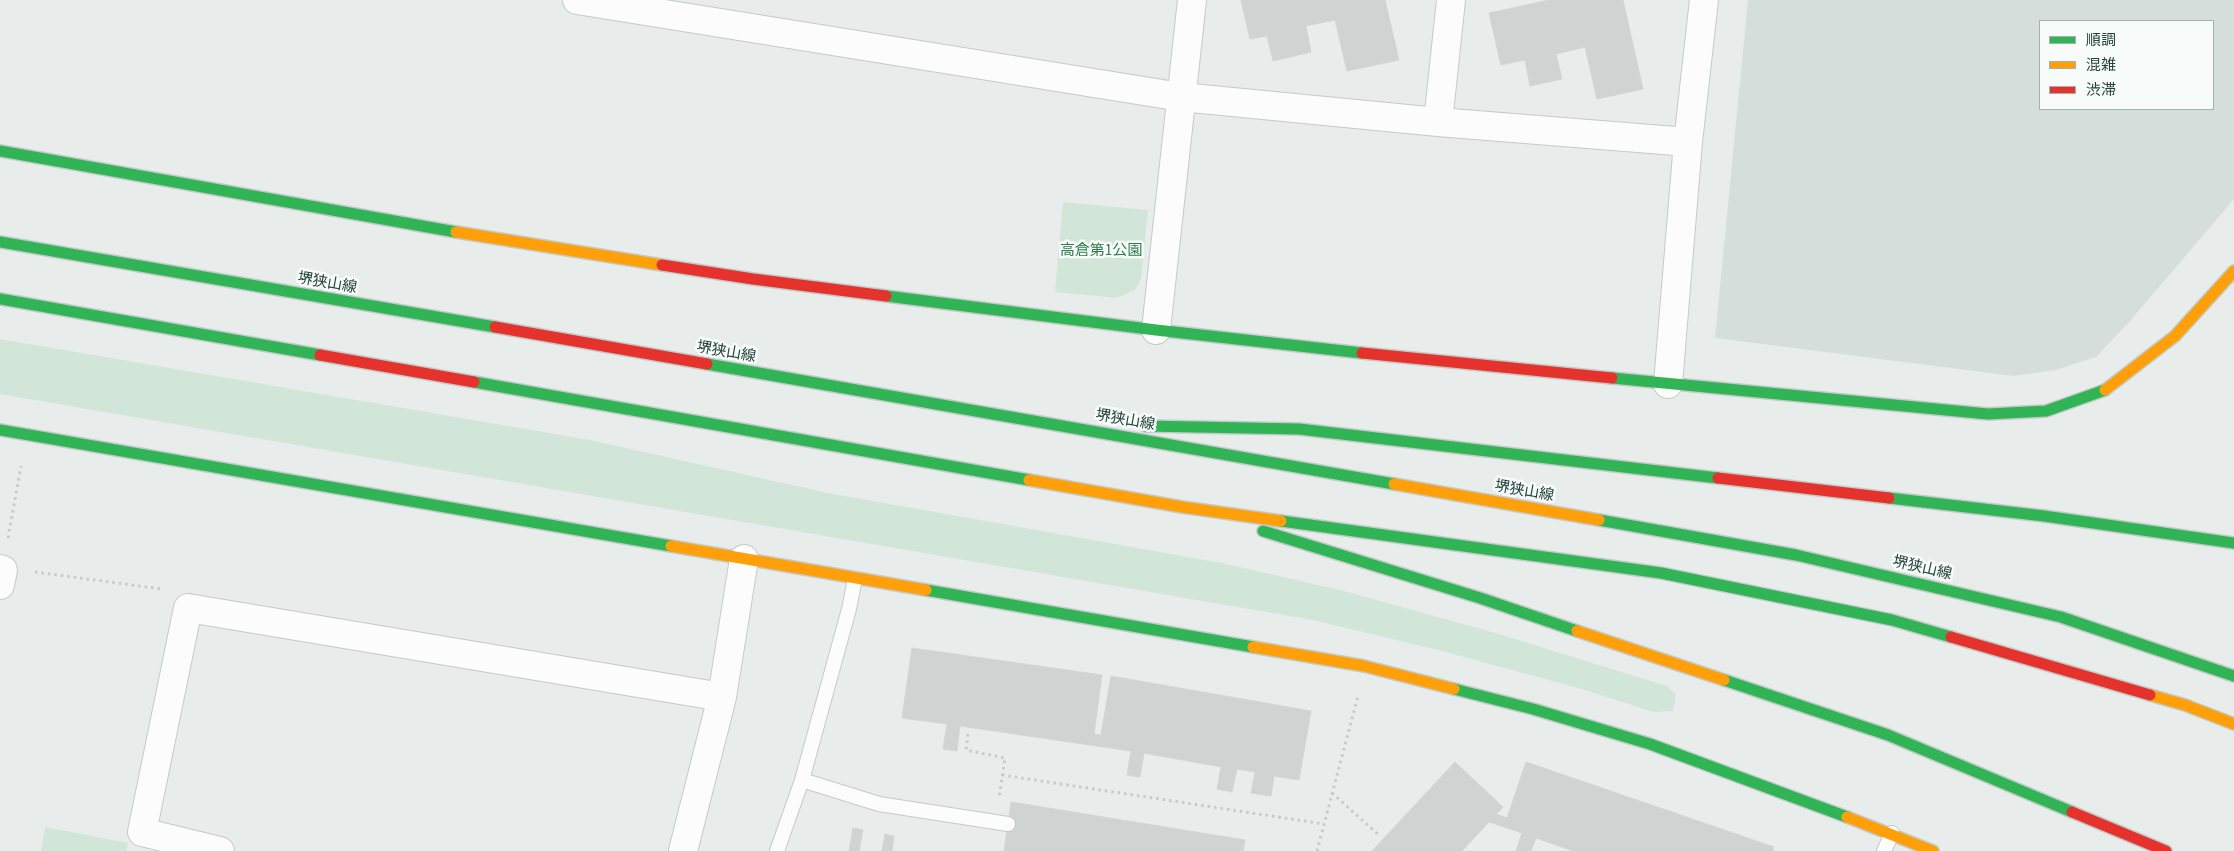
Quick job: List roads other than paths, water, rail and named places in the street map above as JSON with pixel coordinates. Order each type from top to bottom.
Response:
[{"type":"main road","points":[[0,151],[503,240],[753,279],[1156,330],[1668,384],[1988,414],[2046,410],[2102,393],[2175,336],[2234,271]]},
{"type":"main road","name":"堺狭山線","points":[[0,242],[1058,424],[1796,555],[2062,617],[2234,676]]},
{"type":"main road","points":[[0,299],[1182,507],[1660,573],[1892,620],[2185,705],[2234,724]]},
{"type":"main road","points":[[1058,424],[1299,429],[2044,516],[2234,543]]},
{"type":"main road","points":[[0,430],[1364,666],[1533,709],[1650,744],[1892,833],[1933,851]]},
{"type":"main road","points":[[1182,507],[1480,598],[1888,735],[2166,851]]},
{"type":"street","points":[[577,0],[1181,97],[1438,122],[1688,142]]},
{"type":"street","points":[[1156,330],[1192,0]]},
{"type":"street","points":[[1438,122],[1452,0]]},
{"type":"street","points":[[1668,384],[1688,142],[1704,0]]},
{"type":"street","points":[[683,851],[722,697],[744,559]]},
{"type":"street","points":[[220,851],[142,832],[188,608],[722,697]]},
{"type":"lane","points":[[777,851],[802,780],[849,609],[855,579]]},
{"type":"lane","points":[[802,780],[879,804],[1008,824]]},
{"type":"lane","points":[[1884,851],[1892,833]]},
{"type":"park label","name":"高倉第1公園","points":[[1101,252]]}]
